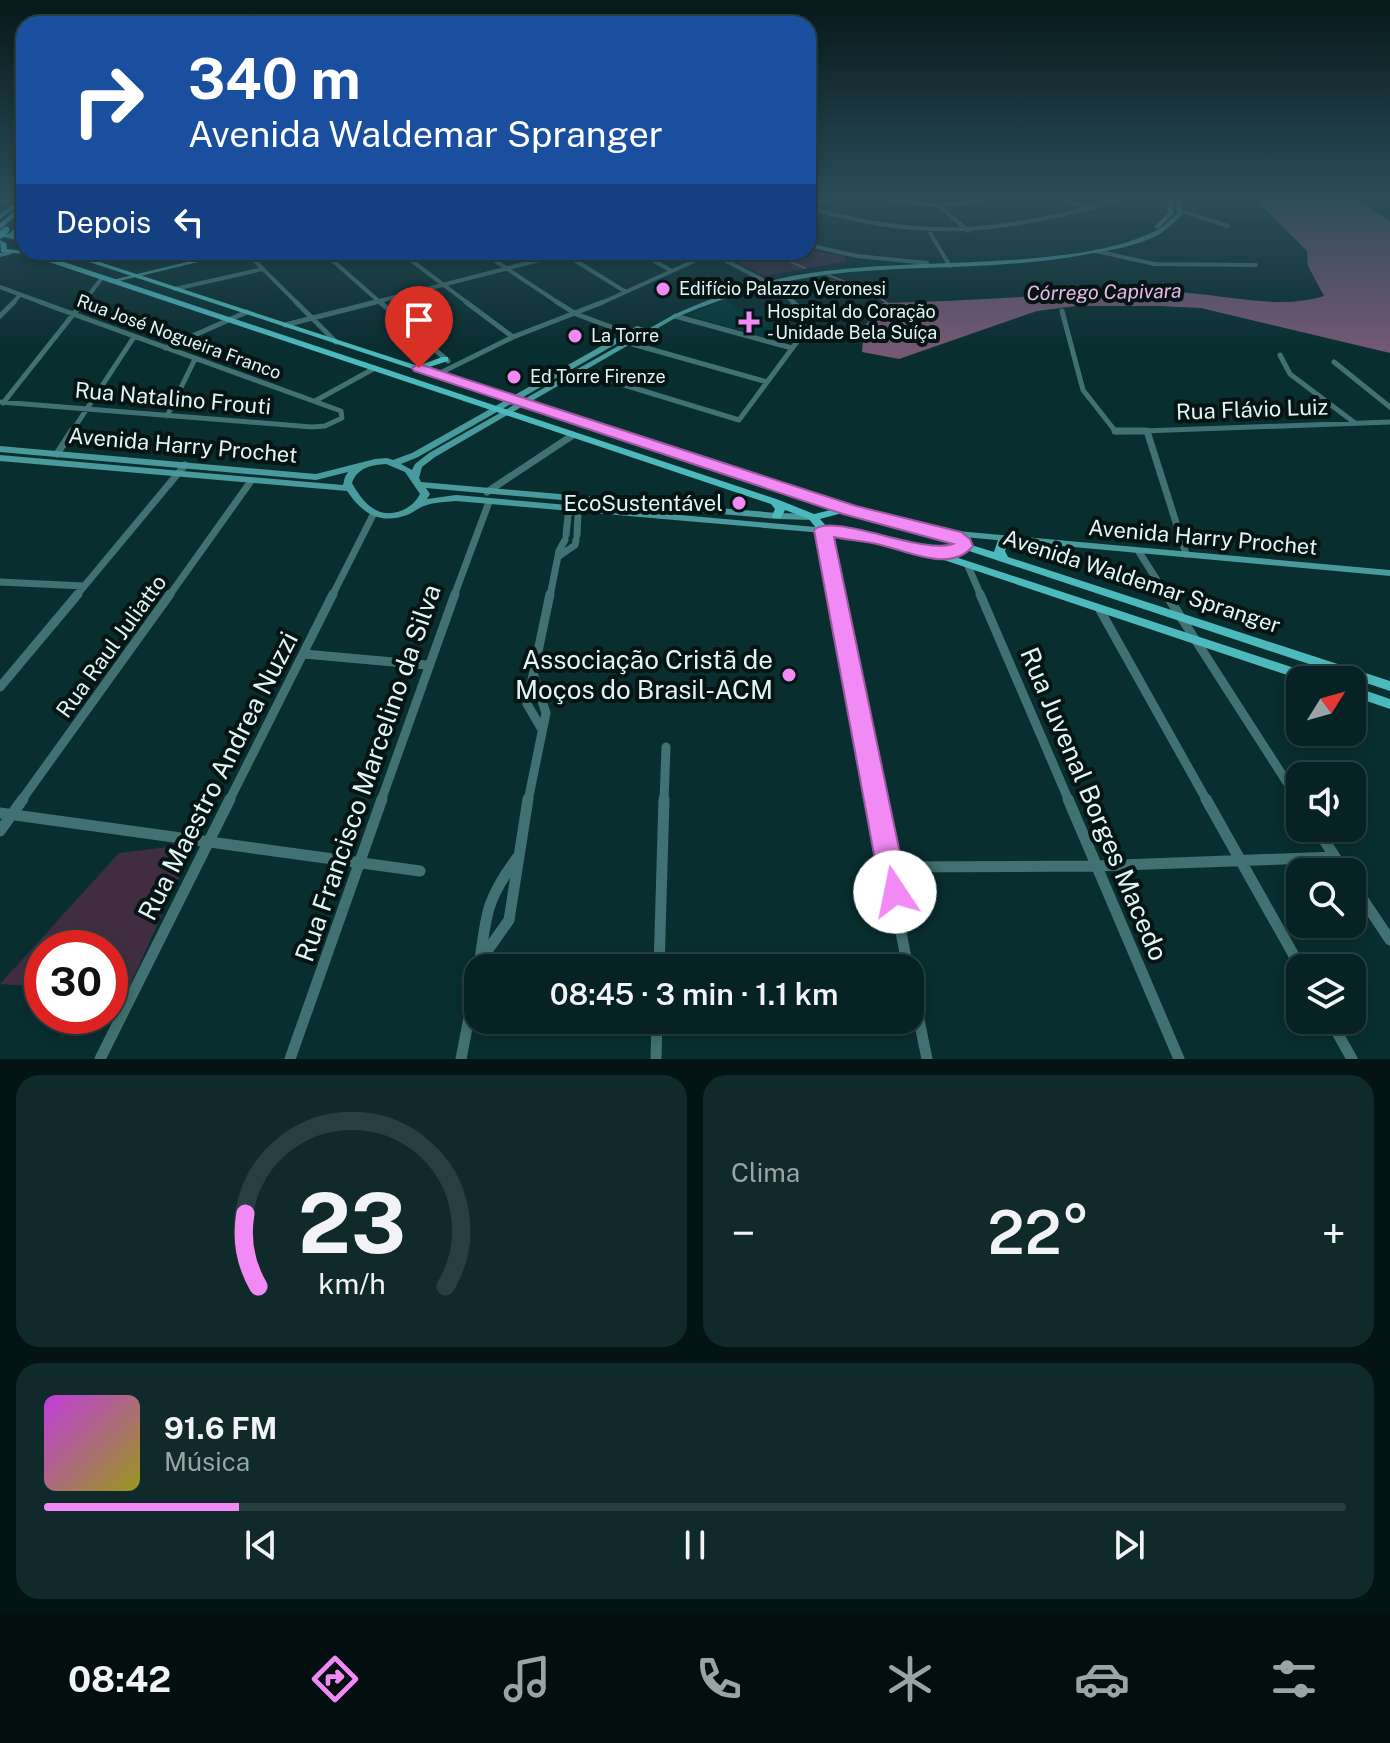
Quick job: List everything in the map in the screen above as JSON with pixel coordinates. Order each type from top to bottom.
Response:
[{"type":"main road","points":[[3,249],[16,253]]},
{"type":"main road","points":[[49,260],[775,502],[813,517],[823,530]]},
{"type":"main road","name":"Avenida Waldemar Spranger","points":[[87,260],[850,510],[954,536],[964,546],[1390,686]]},
{"type":"main road","points":[[419,368],[445,359]]},
{"type":"main road","points":[[775,502],[780,509],[777,516]]},
{"type":"main road","points":[[813,517],[833,510],[850,510]]},
{"type":"main road","name":"Avenida Waldemar Spranger","points":[[823,530],[880,539],[933,553],[1286,670]]},
{"type":"main road","points":[[1003,558],[999,551],[1007,541]]},
{"type":"main road","points":[[933,553],[955,552],[964,546]]},
{"type":"main road","points":[[1366,696],[1390,704]]},
{"type":"street","points":[[828,249],[857,256],[949,264]]},
{"type":"street","points":[[940,249],[949,264]]},
{"type":"street","points":[[518,401],[675,316],[773,282],[866,266],[1028,259],[1087,250],[1154,264],[1256,265]]},
{"type":"street","points":[[0,255],[10,253]]},
{"type":"street","points":[[857,256],[866,266]]},
{"type":"street","points":[[2,402],[92,289],[106,279],[183,260]]},
{"type":"street","points":[[127,273],[195,260]]},
{"type":"street","points":[[254,260],[336,342]]},
{"type":"street","points":[[332,260],[455,365]]},
{"type":"street","points":[[411,260],[513,337]]},
{"type":"street","points":[[493,260],[576,314],[630,334]]},
{"type":"street","points":[[285,325],[539,260]]},
{"type":"street","points":[[576,260],[626,292]]},
{"type":"street","points":[[652,260],[672,271]]},
{"type":"street","points":[[436,375],[513,337],[576,314],[695,260]]},
{"type":"street","points":[[724,260],[763,280]]},
{"type":"street","points":[[422,503],[425,494],[418,481],[422,462],[618,340],[687,304],[763,280],[866,266],[927,263]]},
{"type":"street","points":[[175,289],[263,269]]},
{"type":"street","points":[[92,289],[106,279]]},
{"type":"street","points":[[578,371],[739,420],[805,331],[801,310],[773,282]]},
{"type":"street","name":"Rua José Nogueira Franco","points":[[0,287],[315,401],[341,411],[342,418]]},
{"type":"street","points":[[0,316],[19,296]]},
{"type":"street","name":"Rua Flávio Luiz","points":[[1062,311],[1083,390],[1116,432],[1390,422]]},
{"type":"street","points":[[165,348],[247,312]]},
{"type":"street","points":[[675,316],[792,348]]},
{"type":"street","points":[[57,454],[134,337]]},
{"type":"street","points":[[618,340],[767,382]]},
{"type":"street","points":[[1280,355],[1290,374],[1355,423]]},
{"type":"street","points":[[167,416],[195,359]]},
{"type":"street","points":[[1334,362],[1390,407]]},
{"type":"street","points":[[315,401],[375,368]]},
{"type":"street","name":"Rua Natalino Frouti","points":[[2,402],[312,427],[325,426],[342,418]]},
{"type":"street","points":[[394,463],[502,411]]},
{"type":"street","points":[[1147,431],[1186,554]]},
{"type":"street","points":[[573,435],[488,497],[418,481],[394,463],[380,461],[362,466],[350,474],[347,483],[374,513],[395,515],[422,503],[488,497],[813,517]]},
{"type":"street","name":"Avenida Harry Prochet","points":[[2,453],[57,454],[316,477],[362,466]]},
{"type":"street","name":"Avenida Harry Prochet","points":[[2,453],[177,475],[350,488]]},
{"type":"street","points":[[0,687],[185,465]]},
{"type":"street","name":"Rua Raul Juliatto","points":[[0,831],[251,481]]},
{"type":"street","name":"Rua Francisco Marcelino da Silva","points":[[290,1059],[488,497]]},
{"type":"street","points":[[574,504],[823,530],[906,954]]},
{"type":"street","points":[[541,729],[529,703],[558,557],[574,504]]},
{"type":"street","points":[[558,557],[576,540],[578,514],[574,504]]},
{"type":"street","name":"Rua Maestro Andrea Nuzzi","points":[[100,1059],[374,513]]},
{"type":"street","name":"Avenida Harry Prochet","points":[[942,533],[1390,573]]},
{"type":"street","points":[[565,540],[576,540]]},
{"type":"street","name":"Avenida Harry Prochet","points":[[964,546],[1007,541]]},
{"type":"street","points":[[1139,552],[1286,781]]},
{"type":"street","name":"Rua Juvenal Borges Macedo","points":[[968,566],[1179,1059]]},
{"type":"street","points":[[0,582],[84,586]]},
{"type":"street","points":[[1100,610],[1293,954]]},
{"type":"street","points":[[304,654],[427,665]]},
{"type":"street","points":[[487,954],[509,920],[515,890],[517,858],[545,700],[534,676]]},
{"type":"street","points":[[529,703],[545,700]]},
{"type":"street","points":[[659,954],[666,747]]},
{"type":"street","points":[[0,813],[420,871]]},
{"type":"street","points":[[1325,842],[1335,857]]},
{"type":"street","points":[[890,867],[1096,866],[1335,857]]},
{"type":"street","points":[[481,954],[484,924],[495,888],[517,858]]},
{"type":"street","points":[[495,888],[507,886],[515,890]]},
{"type":"street","points":[[1366,904],[1390,940]]},
{"type":"street","points":[[484,924],[491,931],[501,930]]},
{"type":"street","points":[[461,1059],[466,1034]]},
{"type":"street","points":[[656,1059],[657,1034]]},
{"type":"street","points":[[922,1034],[927,1059]]},
{"type":"street","points":[[1338,1034],[1352,1059]]},
{"type":"shaded area","points":[[1390,249],[1390,353],[1201,308],[1159,306],[1076,306],[1037,311],[899,359],[862,352],[864,327],[883,303],[1135,292],[1190,293],[1268,302],[1324,296],[1308,266],[1307,251]]},
{"type":"shaded area","points":[[816,251],[843,256],[848,261],[764,276],[733,260],[816,260]]},
{"type":"shaded area","name":"Hospital do Coração - Unidade Bela Suíça","points":[[725,300],[741,311],[788,308],[793,331],[778,342],[692,316],[696,311]]},
{"type":"shaded area","points":[[194,844],[128,990],[128,930],[49,930],[119,853]]},
{"type":"shaded area","points":[[24,958],[24,986],[0,984]]},
{"type":"waterway","name":"Córrego Capivara","points":[[786,260],[805,268]]},
{"type":"waterway","name":"Córrego Capivara","points":[[828,275],[873,293],[887,303]]},
{"type":"place","name":"Edifício Palazzo Veronesi","points":[[663,289]]},
{"type":"place","name":"Hospital do Coração - Unidade Bela Suíça","points":[[749,322]]},
{"type":"place","name":"La Torre","points":[[575,336]]},
{"type":"place","name":"Ed Torre Firenze","points":[[514,377]]},
{"type":"place","name":"EcoSustentável","points":[[739,503]]},
{"type":"place","name":"Associação Cristã de Moços do Brasil-ACM","points":[[789,675]]},
{"type":"route","points":[[419,368],[850,510],[954,536],[963,543],[964,546],[955,552],[933,553],[880,539],[823,530],[895,892]]}]
